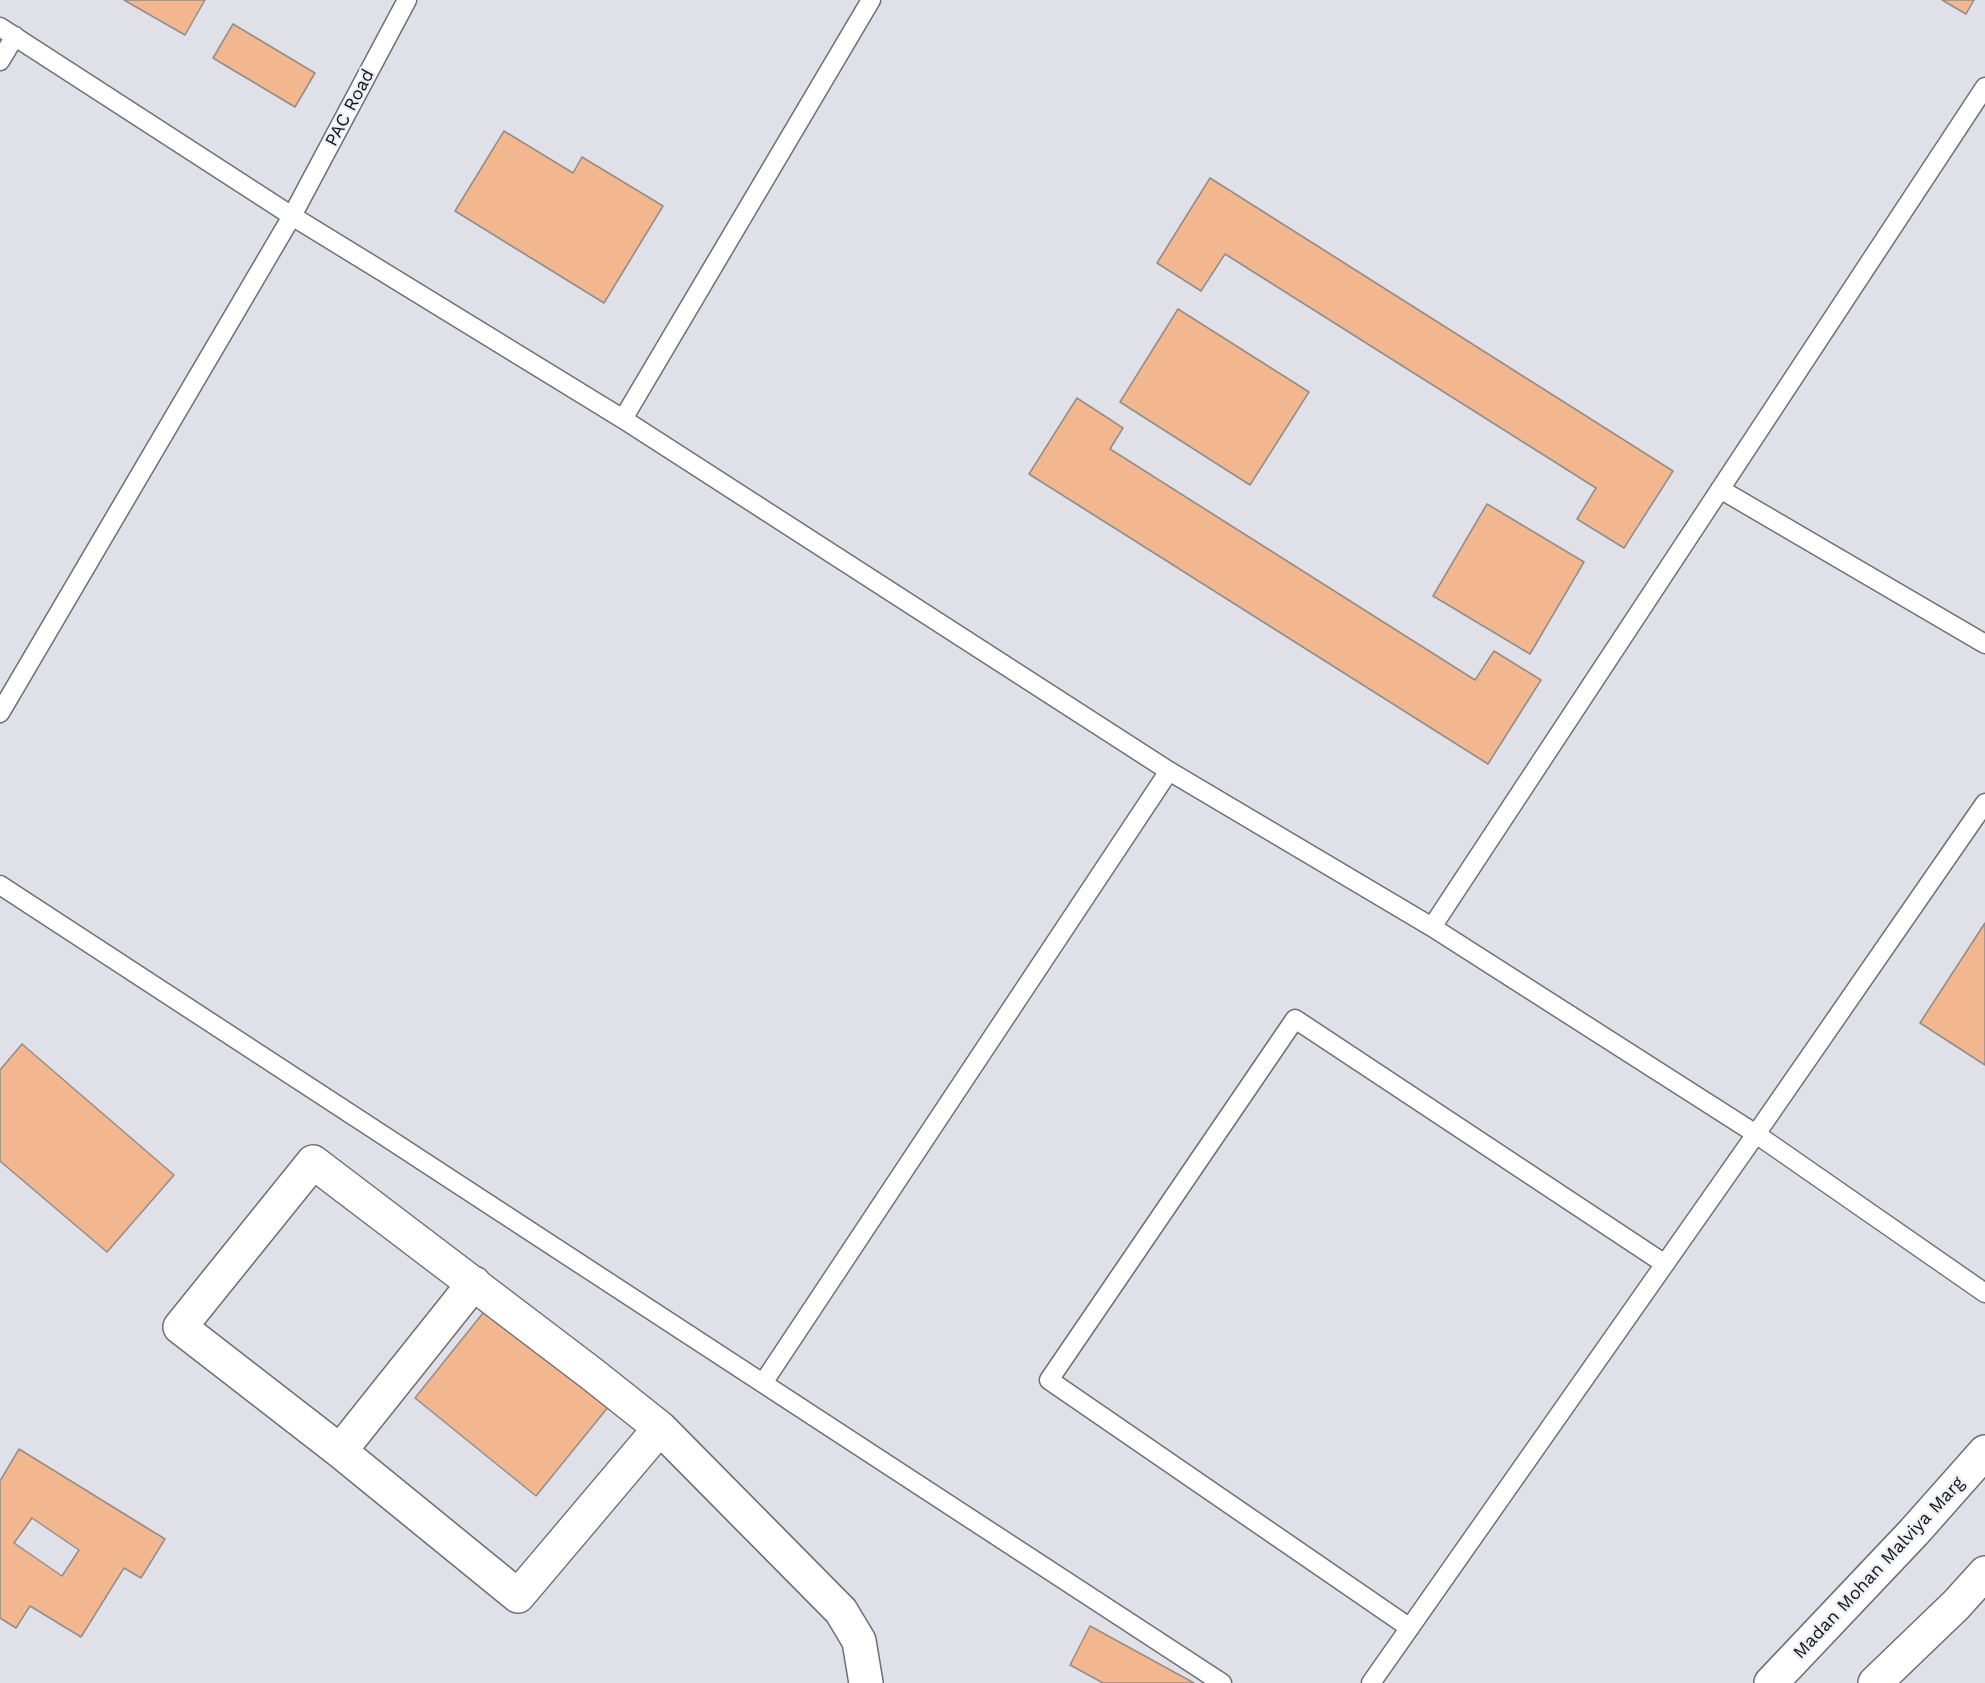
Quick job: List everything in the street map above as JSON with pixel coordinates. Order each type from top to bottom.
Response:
[{"type":"street","points":[[660,1428],[518,1596],[340,1450],[180,1328],[313,1162],[474,1283],[660,1428],[841,1611],[859,1641],[866,1683]]},
{"type":"street","points":[[340,1450],[474,1283]]},
{"type":"street","name":"Madan Mohan Malviya Marg","points":[[1772,1683],[1914,1532],[1985,1452]]},
{"type":"street","points":[[1875,1683],[1956,1605],[1985,1573]]},
{"type":"lane","name":"PAC Road","points":[[0,713],[292,216],[407,0]]},
{"type":"lane","points":[[623,419],[871,0]]},
{"type":"lane","points":[[0,61],[7,32],[292,216],[623,419],[1169,771],[1432,927],[1756,1134],[1985,1293]]},
{"type":"lane","points":[[1432,927],[1985,87]]},
{"type":"lane","points":[[1720,489],[1985,644]]},
{"type":"lane","points":[[763,1383],[1169,771]]},
{"type":"lane","points":[[1371,1683],[1985,803]]},
{"type":"lane","points":[[0,885],[1222,1683]]},
{"type":"lane","points":[[1410,1628],[1049,1380],[1295,1019],[1665,1264]]},
{"type":"building","points":[[124,0],[205,0],[185,35]]},
{"type":"building","points":[[1942,0],[1974,0],[1966,14]]},
{"type":"building","points":[[233,24],[315,73],[295,107],[213,58]]},
{"type":"building","points":[[504,131],[573,173],[582,157],[663,206],[604,303],[455,211]]},
{"type":"building","points":[[1210,178],[1673,471],[1624,548],[1577,519],[1596,488],[1225,254],[1201,291],[1157,263]]},
{"type":"building","points":[[1178,309],[1309,392],[1250,485],[1120,402]]},
{"type":"building","points":[[1077,398],[1123,428],[1110,449],[1475,680],[1494,651],[1541,680],[1488,764],[1029,474]]},
{"type":"building","points":[[1487,504],[1584,562],[1530,654],[1433,596]]},
{"type":"building","points":[[1985,923],[1985,1065],[1920,1023]]},
{"type":"building","points":[[22,1044],[174,1175],[107,1252],[0,1161],[0,1070]]},
{"type":"building","points":[[487,1308],[609,1406],[536,1496],[415,1398]]},
{"type":"building","points":[[19,1449],[165,1539],[141,1578],[124,1568],[81,1637],[30,1606],[16,1628],[0,1618],[0,1481]],"holes":[[[32,1518],[79,1550],[62,1576],[14,1543]]]},
{"type":"building","points":[[1090,1626],[1194,1683],[1103,1683],[1070,1665]]}]
